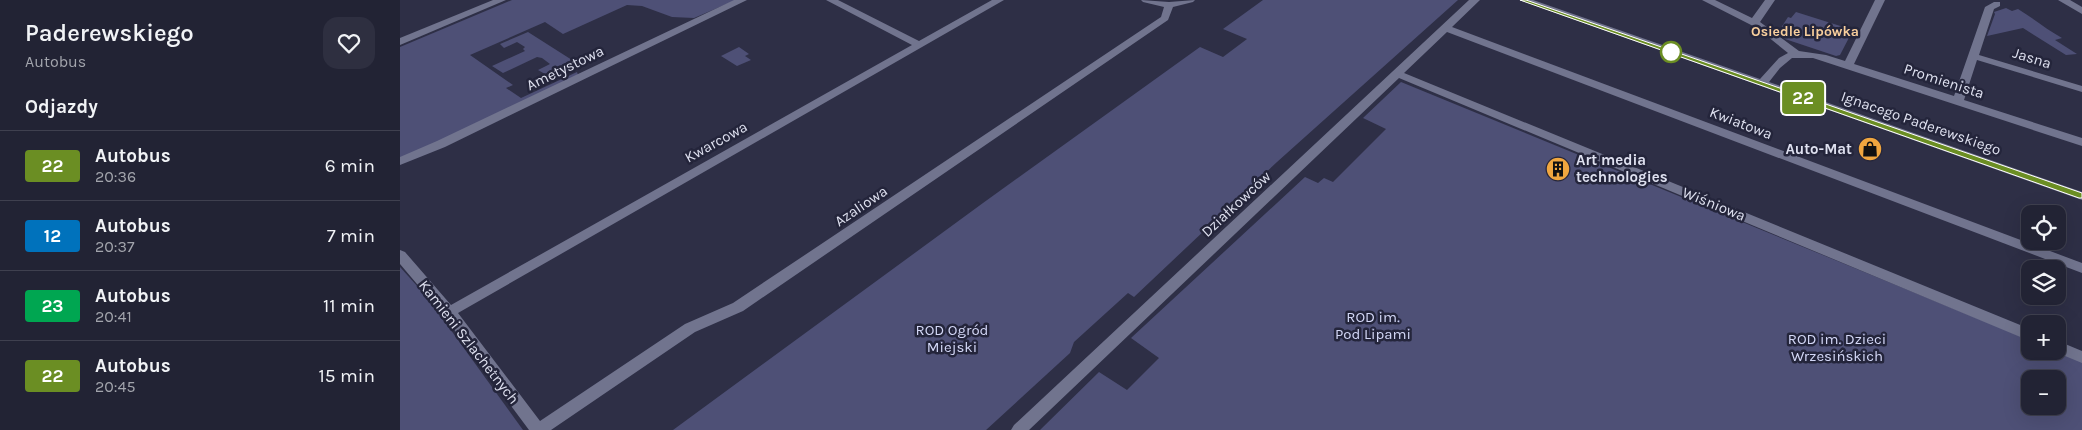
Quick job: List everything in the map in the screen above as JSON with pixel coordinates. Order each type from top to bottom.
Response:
[{"type":"street","points":[[400,42],[501,0]]},
{"type":"street","name":"Ametystowa","points":[[400,161],[441,144],[742,0]]},
{"type":"street","points":[[830,0],[919,45]]},
{"type":"street","name":"Kwarcowa","points":[[449,312],[999,0]]},
{"type":"street","points":[[1146,0],[1168,5],[1182,4],[1190,0]]},
{"type":"street","name":"Działkowców","points":[[1019,430],[1475,0]]},
{"type":"street","name":"Ignacego Paderewskiego","points":[[1524,0],[2082,196]]},
{"type":"street","name":"Promienista","points":[[1707,0],[1752,22],[1795,53],[1826,58],[2082,142]]},
{"type":"street","points":[[1752,22],[1756,20],[1770,0]]},
{"type":"street","points":[[1848,65],[1880,0]]},
{"type":"street","points":[[2063,0],[2082,11]]},
{"type":"street","points":[[1958,101],[1990,7],[1997,4]]},
{"type":"street","name":"Azaliowa","points":[[538,430],[690,328],[738,307],[920,186],[1165,18],[1168,5]]},
{"type":"street","name":"Kwiatowa","points":[[1445,28],[2082,268]]},
{"type":"street","points":[[1762,84],[1780,60],[1786,55],[1795,53]]},
{"type":"street","name":"Jasna","points":[[1973,56],[2082,89]]},
{"type":"street","name":"Wiśniowa","points":[[1398,74],[2021,331]]},
{"type":"street","name":"Kamieni Szlachetnych","points":[[400,254],[449,312],[538,430]]},
{"type":"street","points":[[2066,350],[2082,357]]},
{"type":"green space","points":[[512,0],[736,0],[694,18],[672,17],[642,6],[627,5],[563,34],[545,22],[470,55],[513,85],[506,88],[521,98],[577,72],[578,75],[400,160],[400,47]]},
{"type":"green space","name":"ROD Ogród Miejski","points":[[1263,0],[1458,0],[1277,162],[1134,297],[1128,293],[1074,342],[1070,353],[986,430],[673,430],[1200,47],[1223,57],[1247,39],[1223,29]]},
{"type":"green space","points":[[2006,8],[2012,11],[2018,9],[2024,12],[2062,38],[2055,40],[2077,54],[2066,55],[2023,28],[1987,36],[1995,14],[1994,12]]},
{"type":"green space","points":[[1796,12],[1853,30],[1840,55],[1836,56],[1785,39],[1777,34],[1788,17],[1791,18]]},
{"type":"green space","points":[[528,32],[572,60],[545,74],[538,70],[550,64],[537,57],[503,73],[492,66],[525,51],[523,49],[525,47],[517,42],[504,48],[500,44]]},
{"type":"green space","points":[[739,47],[749,54],[745,56],[751,60],[737,66],[721,56]]},
{"type":"green space","points":[[1401,82],[2021,336],[2021,360],[2066,360],[2066,355],[2082,362],[2082,430],[1040,430],[1099,372],[1127,390],[1159,358],[1131,338],[1305,177],[1318,183],[1324,178],[1333,182],[1386,129],[1363,118]]},
{"type":"green space","points":[[400,267],[427,297],[523,430],[400,430]]},
{"type":"bus line","name":"22","points":[[1524,0],[2082,196]]},
{"type":"place","name":"Auto-Mat","points":[[1870,149]]},
{"type":"place","name":"Art media technologies","points":[[1558,169]]},
{"type":"district","name":"Osiedle Lipówka","points":[[1805,31]]},
{"type":"park label","name":"ROD im. Pod Lipami","points":[[1373,326]]},
{"type":"park label","name":"ROD im. Dzieci Wrzesińskich","points":[[1837,348]]}]
